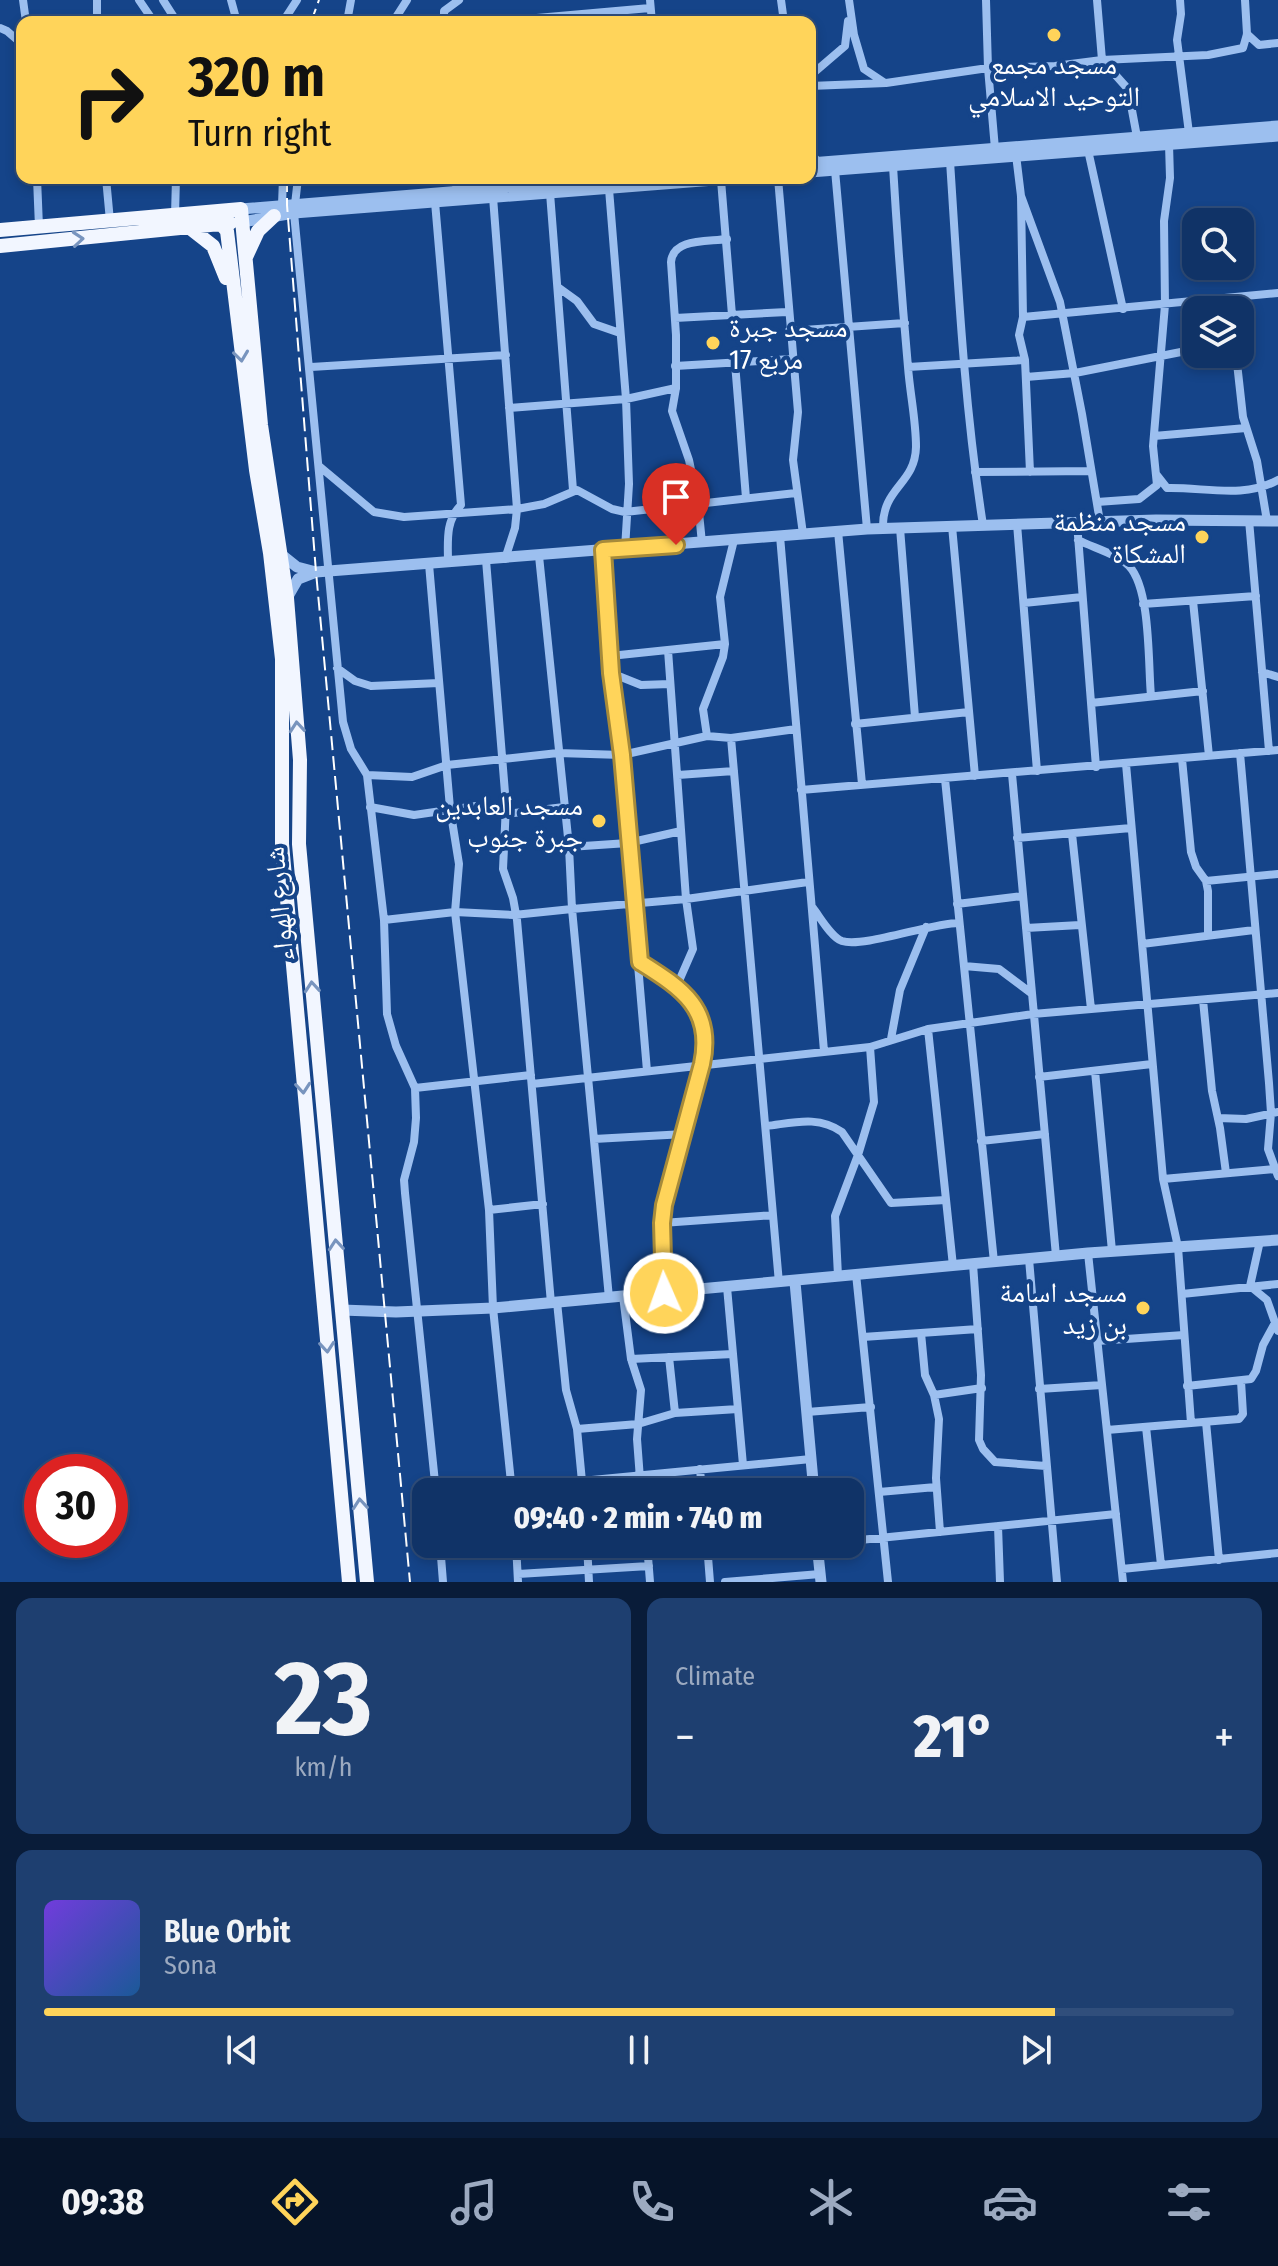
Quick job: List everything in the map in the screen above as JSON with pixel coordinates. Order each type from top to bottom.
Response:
[{"type":"highway","points":[[246,258],[261,227],[286,209]]},
{"type":"highway","points":[[0,230],[175,215],[242,216]]},
{"type":"highway","points":[[0,246],[190,228],[221,215]]},
{"type":"highway","name":"شارع الهواء","points":[[221,215],[227,231],[282,659],[282,844],[349,1582]]},
{"type":"highway","name":"شارع الهواء","points":[[242,216],[261,425],[287,598],[300,760],[299,844],[367,1582]]},
{"type":"highway","points":[[190,228],[213,246],[235,303]]},
{"type":"street","points":[[444,16],[444,11],[459,0]]},
{"type":"street","points":[[816,71],[845,46],[849,0]]},
{"type":"street","points":[[986,0],[995,149]]},
{"type":"street","points":[[1097,0],[1102,60],[1128,89],[1137,137]]},
{"type":"street","points":[[1180,0],[1177,34],[1189,133]]},
{"type":"street","points":[[816,86],[886,83],[988,68],[1208,55],[1243,48],[1247,34],[1245,0]]},
{"type":"street","points":[[543,16],[650,4]]},
{"type":"street","points":[[849,11],[864,69],[886,83]]},
{"type":"street","points":[[1247,34],[1259,45],[1278,43]]},
{"type":"street","points":[[816,166],[1278,126]]},
{"type":"street","points":[[816,167],[835,170],[1278,136]]},
{"type":"street","points":[[1097,502],[1144,497],[1157,485],[1154,436],[1165,305],[1164,221],[1170,178],[1169,144]]},
{"type":"street","points":[[1088,150],[1123,309]]},
{"type":"street","points":[[1016,155],[1021,196],[1023,317],[1019,335],[1025,360],[1030,472]]},
{"type":"street","points":[[950,161],[964,364],[983,525]]},
{"type":"street","points":[[883,528],[886,502],[910,475],[915,456],[893,166]]},
{"type":"street","points":[[835,170],[867,529]]},
{"type":"street","points":[[37,184],[39,227]]},
{"type":"street","points":[[107,184],[110,221]]},
{"type":"street","points":[[175,215],[176,184]]},
{"type":"street","points":[[284,184],[311,367],[319,466],[322,572],[347,737],[367,775],[384,920],[387,1014],[396,1046],[415,1088],[414,1142],[404,1180],[435,1478]]},
{"type":"street","points":[[286,209],[296,184]]},
{"type":"street","points":[[242,216],[456,184]]},
{"type":"street","points":[[286,209],[435,202],[671,184]]},
{"type":"street","points":[[721,184],[732,315]]},
{"type":"street","points":[[778,184],[798,412],[793,447],[796,493],[803,534]]},
{"type":"street","points":[[609,189],[626,399],[629,484],[625,549]]},
{"type":"street","points":[[550,193],[573,490]]},
{"type":"street","points":[[1021,196],[1057,290],[1075,373],[1100,522]]},
{"type":"street","points":[[493,197],[517,509],[515,528],[505,559]]},
{"type":"street","points":[[435,202],[461,505],[452,514],[448,530],[448,563]]},
{"type":"street","points":[[702,543],[698,503],[685,444],[673,420],[676,388],[672,252],[679,246],[727,239]]},
{"type":"street","points":[[559,288],[577,301],[594,324],[620,333]]},
{"type":"street","points":[[1248,296],[1278,293]]},
{"type":"street","points":[[1023,317],[1182,303]]},
{"type":"street","points":[[675,318],[787,312]]},
{"type":"street","points":[[789,331],[905,323]]},
{"type":"street","points":[[1026,377],[1075,373],[1182,351]]},
{"type":"street","points":[[311,367],[506,355]]},
{"type":"street","points":[[675,366],[792,359]]},
{"type":"street","points":[[908,367],[1025,360]]},
{"type":"street","points":[[735,363],[746,498]]},
{"type":"street","points":[[287,598],[298,579],[322,572],[838,531],[1100,522],[1272,521],[1246,428],[1238,368]]},
{"type":"street","points":[[509,408],[626,399],[676,388]]},
{"type":"street","points":[[1154,436],[1246,428]]},
{"type":"street","points":[[319,466],[374,512],[413,518],[517,509],[544,504],[573,490],[625,512],[796,493]]},
{"type":"street","points":[[975,472],[1091,471]]},
{"type":"street","points":[[1156,474],[1167,488],[1235,491],[1262,488],[1278,480]]},
{"type":"street","points":[[801,790],[1273,751],[1262,672],[1249,520]]},
{"type":"street","points":[[1077,523],[1096,767]]},
{"type":"street","points":[[1017,524],[1037,771]]},
{"type":"street","points":[[952,526],[975,776]]},
{"type":"street","points":[[900,528],[915,717]]},
{"type":"street","points":[[838,531],[862,784]]},
{"type":"street","points":[[780,536],[824,1051]]},
{"type":"street","points":[[707,736],[704,701],[723,657],[725,644],[720,597],[734,540]]},
{"type":"street","points":[[1078,540],[1129,566],[1138,579],[1151,696]]},
{"type":"street","points":[[603,550],[647,1071]]},
{"type":"street","points":[[282,555],[297,567],[322,572]]},
{"type":"street","points":[[539,556],[569,847],[572,909],[609,1298]]},
{"type":"street","points":[[486,560],[506,814],[503,869],[517,920],[554,1302],[566,1390],[577,1429],[582,1478]]},
{"type":"street","points":[[429,564],[450,808],[459,864],[455,912],[489,1210],[493,1308],[511,1478]]},
{"type":"street","points":[[1143,604],[1256,596]]},
{"type":"street","points":[[1024,603],[1082,597]]},
{"type":"street","points":[[1193,601],[1209,756]]},
{"type":"street","points":[[610,656],[725,644]]},
{"type":"street","points":[[668,650],[686,899],[693,949],[679,987]]},
{"type":"street","points":[[337,667],[355,681],[371,686],[439,683]]},
{"type":"street","points":[[1262,672],[1278,677]]},
{"type":"street","points":[[611,673],[641,685],[670,684]]},
{"type":"street","points":[[1091,703],[1203,691]]},
{"type":"street","points":[[855,724],[969,712]]},
{"type":"street","points":[[367,775],[412,777],[447,765],[558,753],[622,755],[707,736],[731,738],[796,729]]},
{"type":"street","points":[[731,738],[779,1283]]},
{"type":"street","points":[[1163,1179],[1277,1172],[1268,1149],[1275,1112],[1254,930],[1240,753]]},
{"type":"street","points":[[1182,759],[1191,852],[1196,867],[1206,881],[1208,935]]},
{"type":"street","points":[[1126,764],[1163,1179],[1178,1247],[1191,1423]]},
{"type":"street","points":[[678,775],[734,771]]},
{"type":"street","points":[[1012,774],[1056,1256]]},
{"type":"street","points":[[945,779],[994,1262]]},
{"type":"street","points":[[370,807],[414,815],[476,806],[480,810],[506,814],[564,807]]},
{"type":"street","points":[[1017,838],[1131,828]]},
{"type":"street","points":[[569,847],[628,843],[681,831]]},
{"type":"street","points":[[1072,834],[1091,1009]]},
{"type":"street","points":[[1206,881],[1278,874]]},
{"type":"street","points":[[384,920],[455,912],[514,915],[686,899],[808,882]]},
{"type":"street","points":[[957,904],[1022,896]]},
{"type":"street","points":[[813,907],[842,941],[891,936],[959,923]]},
{"type":"street","points":[[1026,928],[1080,925]]},
{"type":"street","points":[[891,1039],[900,990],[926,927]]},
{"type":"street","points":[[1142,944],[1254,930]]},
{"type":"street","points":[[640,962],[679,987],[698,1008],[704,1046],[685,1134],[664,1205],[664,1293]]},
{"type":"street","points":[[964,966],[999,969],[1031,994]]},
{"type":"street","points":[[415,1088],[473,1081],[589,1078],[870,1047],[928,1029],[1033,1014],[1278,993]]},
{"type":"street","points":[[1203,1000],[1212,1091],[1226,1173]]},
{"type":"street","points":[[928,1029],[953,1266]]},
{"type":"street","points":[[838,1276],[835,1216],[874,1102],[870,1047]]},
{"type":"street","points":[[1039,1077],[1152,1064]]},
{"type":"street","points":[[1095,1071],[1112,1251]]},
{"type":"street","points":[[1218,1118],[1246,1119],[1275,1112]]},
{"type":"street","points":[[766,1126],[821,1121],[842,1132],[891,1203],[946,1200]]},
{"type":"street","points":[[594,1139],[685,1134]]},
{"type":"street","points":[[981,1141],[1045,1134]]},
{"type":"street","points":[[489,1210],[543,1204]]},
{"type":"street","points":[[662,1223],[773,1215]]},
{"type":"street","points":[[342,1310],[418,1312],[493,1308],[1088,1253],[1278,1240]]},
{"type":"street","points":[[1250,1286],[1260,1241]]},
{"type":"street","points":[[1088,1253],[1123,1582]]},
{"type":"street","points":[[1029,1259],[1057,1582]]},
{"type":"street","points":[[973,1264],[982,1388],[978,1433],[983,1449],[989,1458],[1002,1464],[1046,1466]]},
{"type":"street","points":[[856,1274],[888,1582]]},
{"type":"street","points":[[795,1282],[813,1478]]},
{"type":"street","points":[[1182,1294],[1278,1284]]},
{"type":"street","points":[[1187,1386],[1241,1381],[1254,1375],[1263,1345],[1276,1327],[1267,1300],[1250,1286]]},
{"type":"street","points":[[727,1287],[743,1465]]},
{"type":"street","points":[[623,1296],[631,1359],[641,1390],[638,1424],[640,1478]]},
{"type":"street","points":[[863,1337],[978,1329]]},
{"type":"street","points":[[921,1333],[925,1375],[934,1395],[939,1419],[936,1487],[940,1532]]},
{"type":"street","points":[[1097,1341],[1184,1335]]},
{"type":"street","points":[[631,1359],[733,1354]]},
{"type":"street","points":[[669,1357],[675,1413]]},
{"type":"street","points":[[1107,1430],[1242,1417],[1241,1381]]},
{"type":"street","points":[[1039,1389],[1102,1385]]},
{"type":"street","points":[[934,1395],[982,1388]]},
{"type":"street","points":[[807,1412],[871,1407]]},
{"type":"street","points":[[577,1429],[638,1424],[675,1413],[738,1409]]},
{"type":"street","points":[[1206,1422],[1219,1560]]},
{"type":"street","points":[[1146,1427],[1161,1565]]},
{"type":"street","points":[[605,1478],[811,1459]]},
{"type":"street","points":[[700,1469],[701,1478]]},
{"type":"street","points":[[879,1492],[936,1487]]},
{"type":"street","points":[[864,1540],[1116,1514]]},
{"type":"street","points":[[998,1526],[1000,1582]]},
{"type":"street","points":[[1122,1569],[1278,1553]]},
{"type":"street","points":[[441,1558],[443,1582]]},
{"type":"street","points":[[517,1558],[518,1578],[649,1566]]},
{"type":"street","points":[[588,1558],[589,1582]]},
{"type":"street","points":[[648,1558],[650,1582]]},
{"type":"street","points":[[708,1558],[710,1582]]},
{"type":"street","points":[[725,1582],[820,1578],[819,1558]]},
{"type":"railway","points":[[313,16],[319,0]]},
{"type":"railway","points":[[287,184],[316,572],[410,1582]]},
{"type":"place","name":"مسجد مجمع التوحيد الاسلامي","points":[[1054,35]]},
{"type":"place","name":"مسجد جبرة مربع 17","points":[[713,343]]},
{"type":"place","name":"مسجد منظمة المشكاة","points":[[1202,537]]},
{"type":"place","name":"مسجد العابدين جبرة جنوب","points":[[599,821]]},
{"type":"place","name":"مسجد اسامة بن زيد","points":[[1143,1308]]},
{"type":"route","points":[[664,1293],[662,1216],[685,1134],[704,1046],[698,1008],[679,987],[640,962],[622,755],[611,673],[603,550],[676,545]]}]
